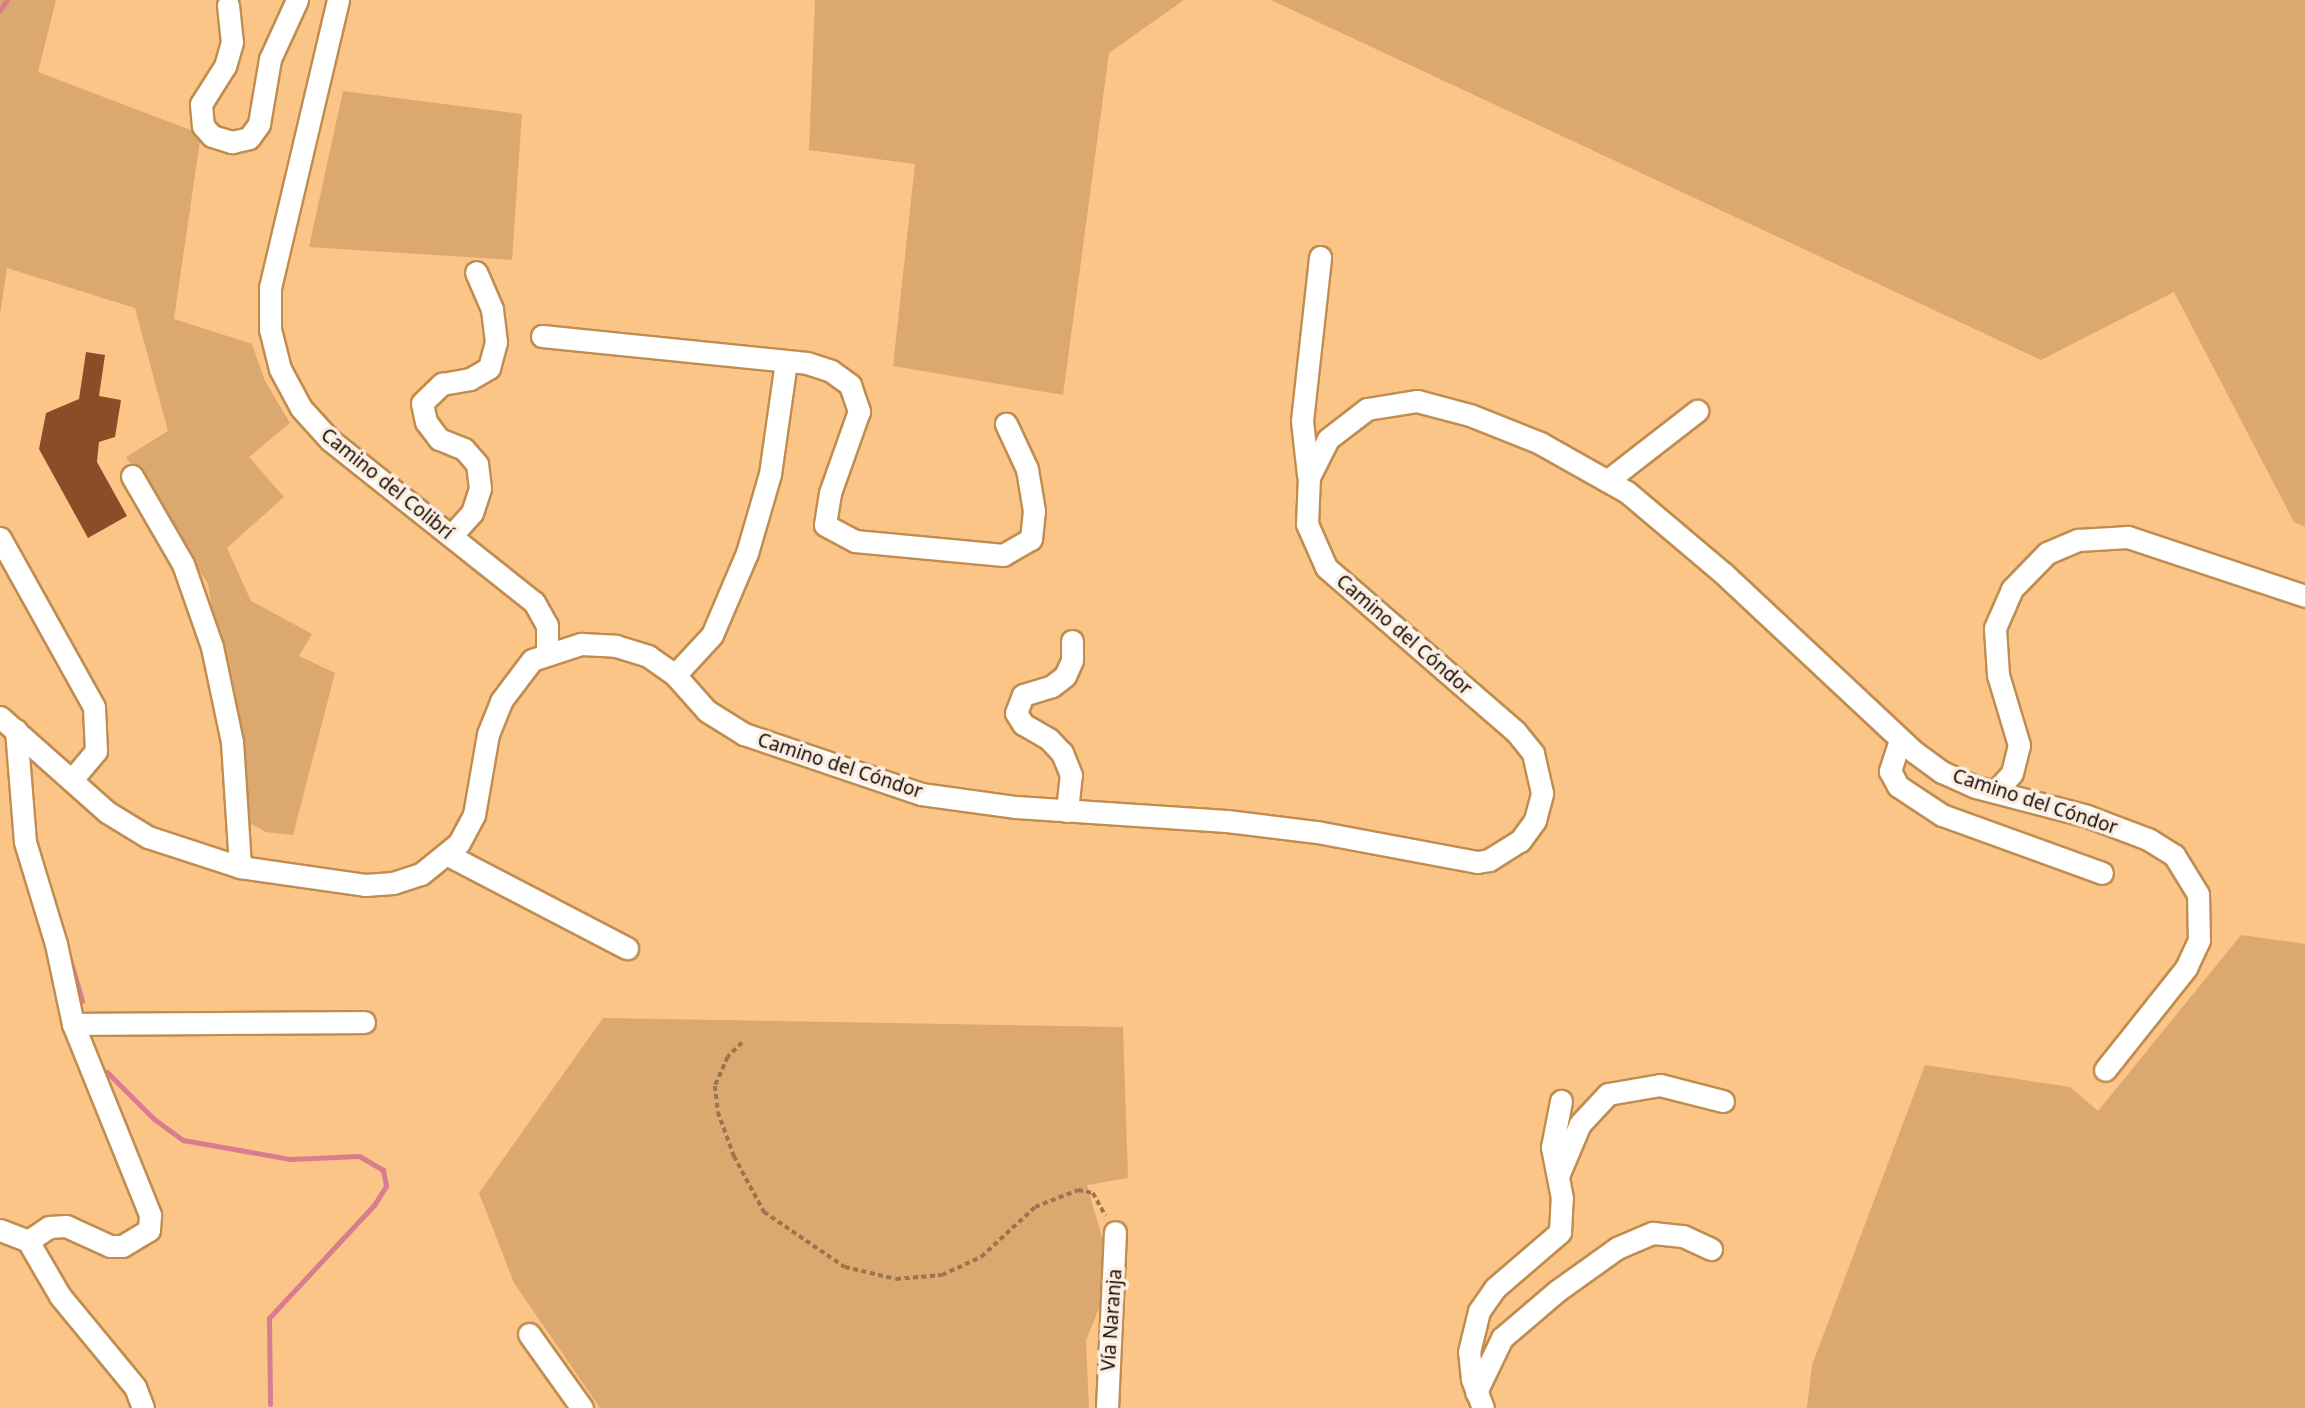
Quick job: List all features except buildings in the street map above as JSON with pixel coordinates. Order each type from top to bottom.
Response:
[{"type":"street","points":[[228,5],[232,42],[225,66],[201,104],[203,126],[212,135],[232,142],[249,138],[259,124],[270,59],[297,0]]},
{"type":"street","name":"Camino del Colibrí","points":[[338,0],[273,267],[269,308],[274,349],[289,389],[314,425],[534,601],[547,625],[547,653]]},
{"type":"street","points":[[1308,477],[1302,421],[1320,257]]},
{"type":"street","points":[[451,536],[472,513],[480,488],[477,464],[464,449],[439,439],[426,422],[422,403],[442,384],[470,379],[489,368],[496,342],[492,309],[477,272]]},
{"type":"street","points":[[542,336],[786,362],[831,371],[850,385],[859,411],[830,493],[825,526],[855,541],[1003,555],[1031,539],[1034,511],[1027,469],[1006,425]]},
{"type":"street","points":[[675,675],[712,635],[747,553],[770,474],[786,362]]},
{"type":"street","name":"Camino del Cóndor","points":[[8,723],[107,812],[148,837],[240,867],[379,885],[421,874],[447,855],[474,815],[484,752],[501,701],[532,660],[581,644],[616,646],[648,656],[675,675],[707,711],[744,734],[921,794],[1067,811],[1317,832],[1478,862],[1501,855],[1528,832],[1542,793],[1533,753],[1515,732],[1326,567],[1307,524],[1308,477],[1328,439],[1352,417],[1383,404],[1416,401],[1506,428],[1608,480],[1645,505],[1723,573],[1900,740],[1942,772],[1994,792],[2087,817],[2148,839],[2174,855],[2195,887],[2202,925],[2194,955],[2105,1070]]},
{"type":"street","points":[[1608,480],[1697,411]]},
{"type":"street","points":[[132,476],[183,564],[212,647],[232,742],[240,867]]},
{"type":"street","points":[[1994,792],[2012,773],[2019,745],[1998,675],[1995,628],[2012,589],[2048,553],[2078,540],[2128,537],[2305,596]]},
{"type":"street","points":[[0,538],[94,707],[98,730],[96,751],[72,780]]},
{"type":"street","points":[[1067,811],[1071,775],[1068,764],[1055,744],[1018,720],[1016,707],[1023,695],[1052,686],[1065,676],[1072,660],[1072,641]]},
{"type":"street","points":[[8,723],[25,842],[56,944],[74,1024],[150,1215],[149,1230],[122,1247],[110,1246],[66,1226],[49,1227],[28,1241]]},
{"type":"street","points":[[1900,740],[1890,771],[1898,786],[1942,815],[2102,873]]},
{"type":"street","points":[[447,855],[627,948]]},
{"type":"street","points":[[74,1024],[364,1022]]},
{"type":"street","points":[[1558,1175],[1580,1124],[1608,1094],[1660,1085],[1723,1101]]},
{"type":"street","points":[[1479,1400],[1469,1352],[1474,1324],[1494,1288],[1560,1232],[1562,1198],[1552,1147],[1561,1101]]},
{"type":"street","points":[[0,1230],[28,1241],[60,1296],[135,1387],[143,1408]]},
{"type":"street","name":"Vía Naranja","points":[[1107,1408],[1115,1232]]},
{"type":"street","points":[[1479,1400],[1502,1338],[1557,1291],[1617,1248],[1653,1233],[1683,1236],[1712,1249]]},
{"type":"street","points":[[529,1334],[582,1408]]},
{"type":"path","points":[[742,1043],[728,1057],[715,1086],[718,1112],[734,1156],[764,1212],[845,1267],[895,1279],[942,1275],[981,1257],[1035,1207],[1078,1190],[1093,1193],[1115,1232]]},
{"type":"shaded area","points":[[0,0],[56,0],[38,72],[201,134],[174,319],[252,344],[265,381],[290,423],[249,457],[284,497],[227,548],[251,601],[312,634],[299,656],[335,673],[293,835],[266,832],[248,822],[208,584],[126,457],[168,431],[135,308],[7,268],[0,315]]},
{"type":"shaded area","points":[[815,0],[1184,0],[1109,53],[1063,395],[893,366],[915,164],[809,150]]},
{"type":"shaded area","points":[[1271,0],[2305,0],[2305,527],[2294,522],[2174,292],[2041,360]]},
{"type":"shaded area","points":[[343,91],[522,114],[512,260],[309,247]]},
{"type":"shaded area","points":[[2241,935],[2305,944],[2305,1408],[1807,1408],[1812,1365],[1925,1065],[2070,1087],[2098,1111]]},
{"type":"shaded area","points":[[603,1018],[1123,1027],[1128,1178],[1087,1185],[1108,1258],[1106,1290],[1086,1341],[1089,1408],[600,1408],[514,1283],[479,1193]]},
{"type":"waterway","points":[[0,10],[7,0]]},
{"type":"waterway","points":[[33,833],[82,1001]]},
{"type":"waterway","points":[[107,1072],[154,1119],[183,1140],[290,1159],[359,1156],[383,1170],[386,1186],[374,1205],[269,1318],[270,1404]]}]
